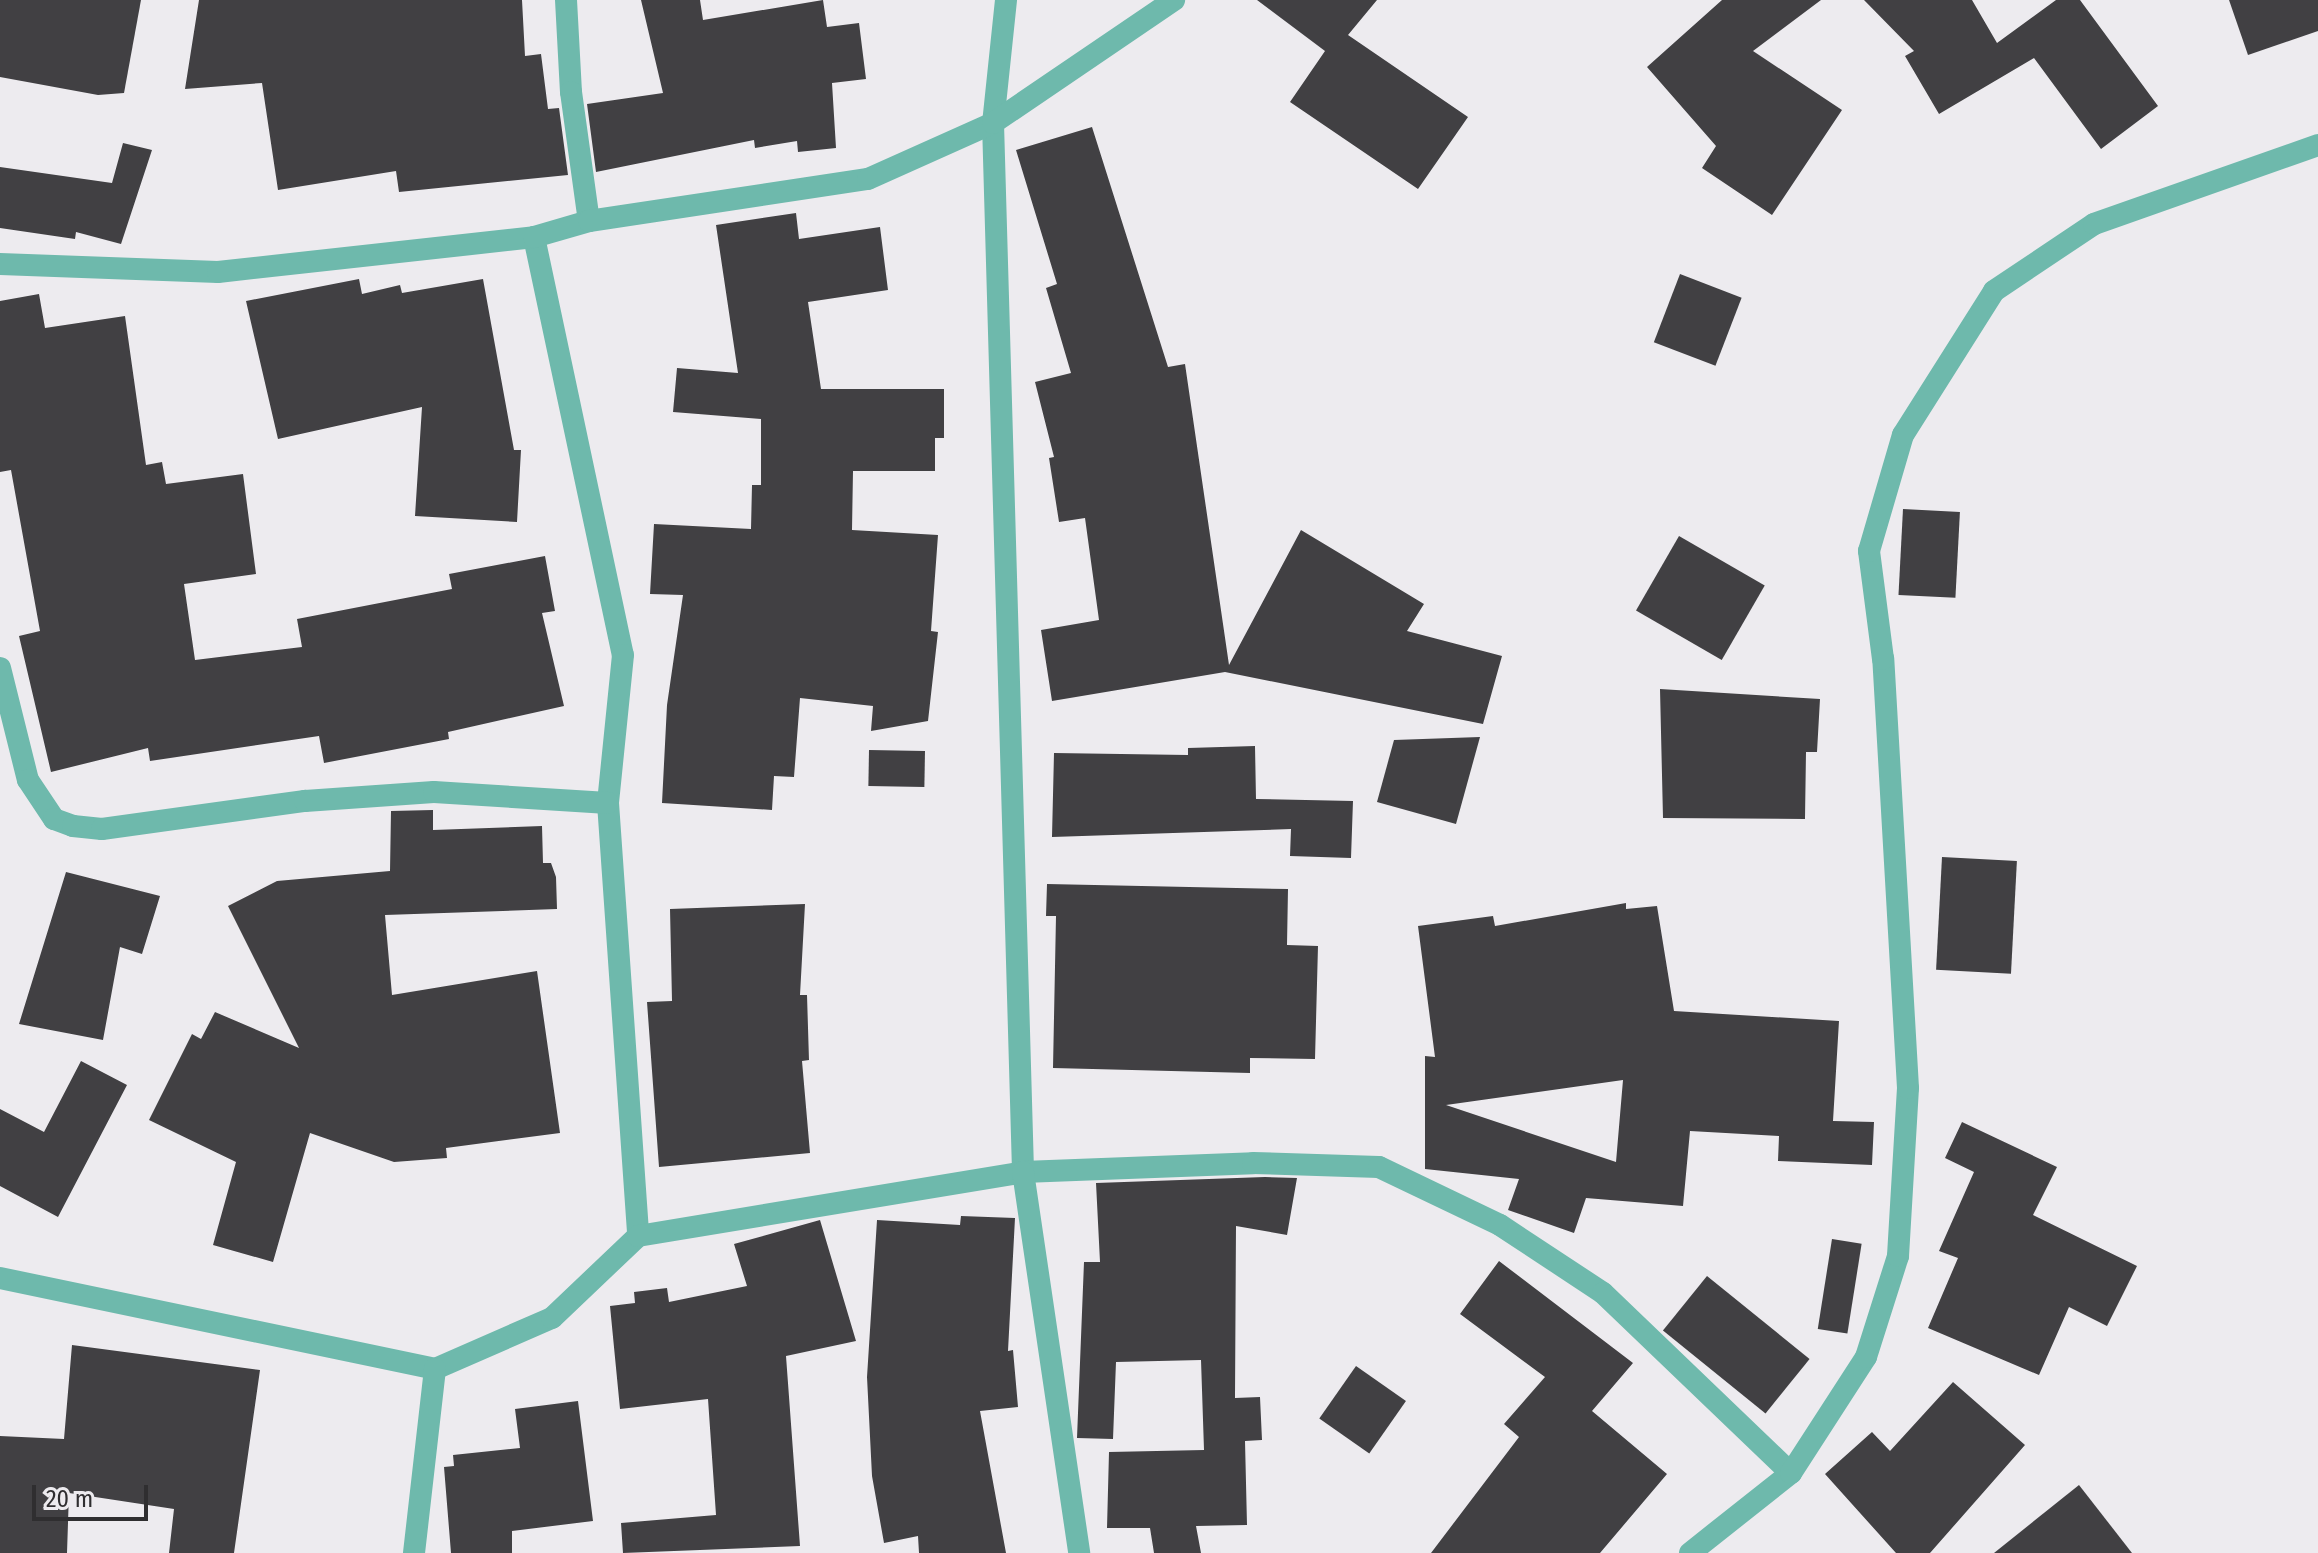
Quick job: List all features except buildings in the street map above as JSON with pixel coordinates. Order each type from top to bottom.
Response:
[{"type":"street","points":[[566,0],[571,92],[589,221]]},
{"type":"street","points":[[1006,0],[993,123],[1023,1172],[1079,1553]]},
{"type":"street","points":[[0,264],[218,272],[534,237],[589,221],[868,179],[993,123],[1174,0]]},
{"type":"street","points":[[1690,1553],[1791,1473],[1866,1357],[1898,1256],[1908,1088],[1883,659],[1869,551],[1903,435],[1994,291],[2094,224],[2318,145]]},
{"type":"street","points":[[534,237],[623,655],[608,803],[638,1236]]},
{"type":"street","points":[[0,668],[28,780],[54,819],[73,826],[102,829],[305,801],[434,792],[608,803]]},
{"type":"street","points":[[0,1278],[435,1369],[552,1318],[638,1236],[1023,1172],[1253,1163],[1379,1167],[1500,1225],[1603,1293],[1791,1473]]},
{"type":"street","points":[[414,1553],[435,1369]]}]
